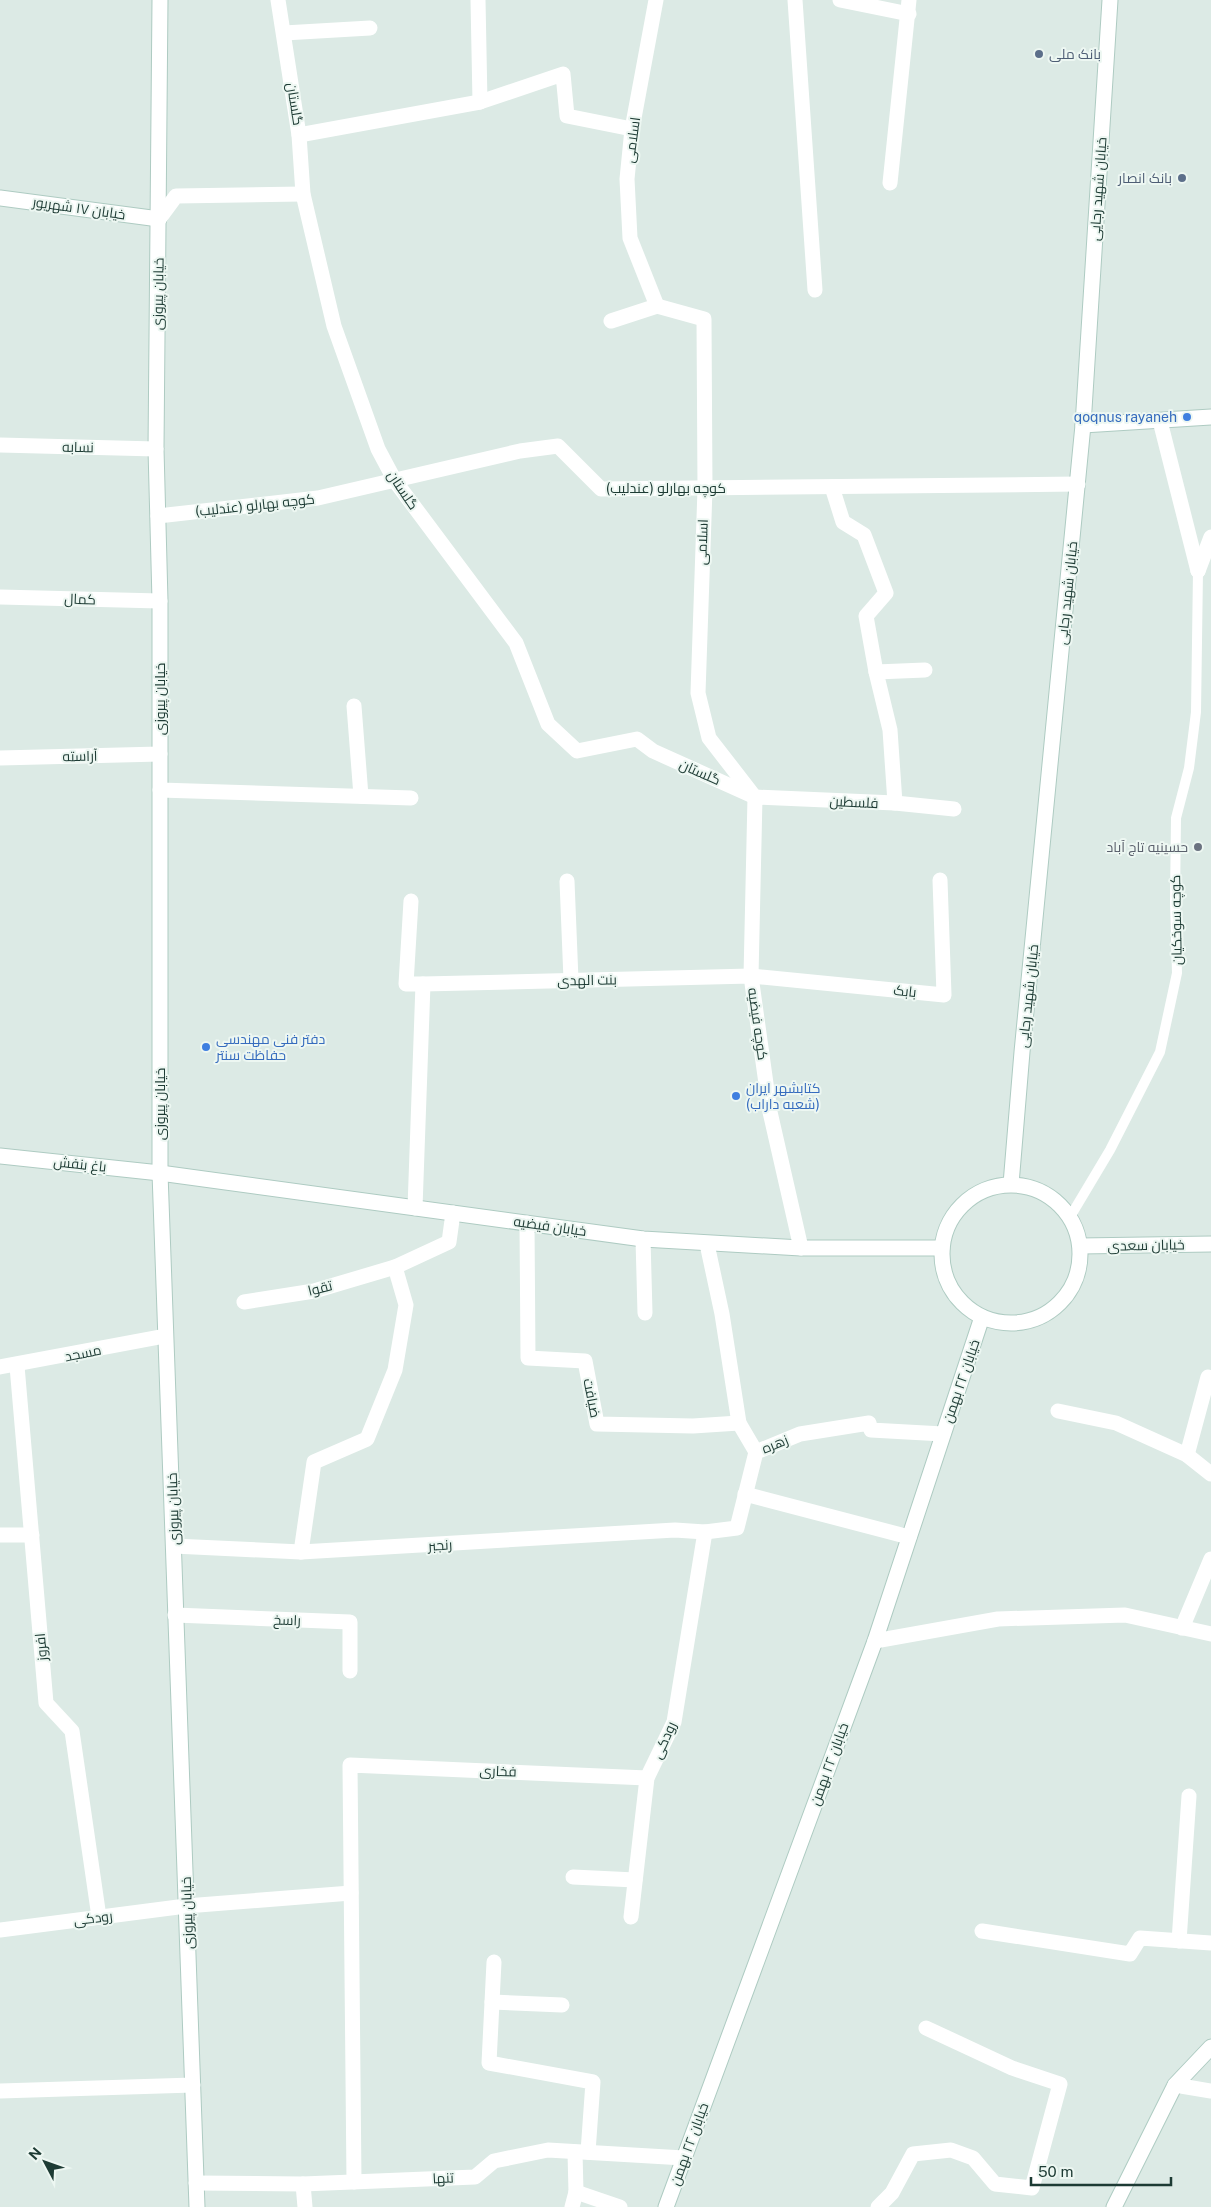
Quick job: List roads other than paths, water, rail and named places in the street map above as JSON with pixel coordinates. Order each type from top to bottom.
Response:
[{"type":"street","name":"خیابان پیروزی","points":[[160,0],[156,449],[160,601],[160,1173],[197,2207]]},
{"type":"street","name":"گلستان","points":[[278,0],[299,134],[303,194],[334,326],[378,449],[395,481],[516,644],[548,724],[577,751],[636,739],[653,751],[755,797]]},
{"type":"street","points":[[478,0],[480,102]]},
{"type":"street","name":"اسلامی","points":[[656,0],[632,129],[626,179],[630,238],[658,306],[704,319],[704,489],[698,693],[709,738],[755,797]]},
{"type":"street","points":[[796,0],[816,290]]},
{"type":"street","points":[[840,0],[909,7],[890,183]]},
{"type":"street","name":"خیابان شهید رجایی","points":[[1011,1184],[1022,1052],[1084,425],[1110,0]]},
{"type":"street","points":[[284,34],[370,28]]},
{"type":"street","points":[[299,134],[480,102],[563,74],[567,116],[632,129]]},
{"type":"street","points":[[159,219],[176,196],[303,194]]},
{"type":"street","name":"خیابان ۱۷ شهریور","points":[[0,198],[159,219]]},
{"type":"street","points":[[612,321],[658,306]]},
{"type":"street","points":[[1084,425],[1211,417]]},
{"type":"street","points":[[1160,421],[1198,571]]},
{"type":"street","name":"نسابه","points":[[0,445],[156,449]]},
{"type":"street","name":"کوچه بهارلو (عندلیب)","points":[[158,516],[318,498],[520,451],[558,446],[601,489],[1078,484]]},
{"type":"street","points":[[832,487],[843,522],[864,535],[886,593],[866,616],[876,672],[890,730],[895,803]]},
{"type":"street","points":[[1198,571],[1211,537]]},
{"type":"street","name":"کمال","points":[[0,597],[160,601]]},
{"type":"street","points":[[876,672],[925,670]]},
{"type":"street","points":[[354,706],[362,796]]},
{"type":"street","name":"آراسته","points":[[0,758],[160,754]]},
{"type":"street","points":[[160,790],[412,798]]},
{"type":"street","name":"فلسطین","points":[[755,797],[895,803],[954,809]]},
{"type":"street","name":"کوچه فیضیه","points":[[755,797],[751,976],[770,1112],[801,1248]]},
{"type":"street","name":"بابک","points":[[751,976],[944,995],[940,880]]},
{"type":"street","points":[[567,881],[571,980]]},
{"type":"street","name":"بنت الهدی","points":[[412,901],[406,984],[751,976]]},
{"type":"street","points":[[415,1208],[423,984]]},
{"type":"street","name":"باغ بنفش","points":[[0,1156],[160,1173]]},
{"type":"street","name":"خیابان فیضیه","points":[[160,1173],[643,1239],[801,1248],[942,1248]]},
{"type":"street","points":[[1011,1184],[1039,1190],[1051,1197],[1070,1217],[1077,1231],[1080,1246],[1079,1267],[1072,1286],[1060,1303],[1049,1311],[1023,1322],[1002,1323],[982,1317],[968,1308],[956,1296],[947,1281],[943,1265],[942,1248],[947,1228],[958,1210],[973,1196],[991,1188],[1011,1184]]},
{"type":"street","name":"تقوا","points":[[244,1302],[314,1291],[395,1267],[449,1242],[453,1213]]},
{"type":"street","name":"ضیافت","points":[[527,1223],[528,1358],[585,1361],[597,1424],[693,1426],[739,1423]]},
{"type":"street","points":[[643,1239],[645,1313]]},
{"type":"street","name":"زهره","points":[[707,1244],[722,1314],[739,1423],[756,1452],[800,1434],[869,1423],[871,1430],[943,1434]]},
{"type":"street","name":"خیابان سعدی","points":[[1080,1246],[1211,1244]]},
{"type":"street","points":[[300,1552],[314,1462],[367,1438],[395,1370],[406,1305],[395,1267]]},
{"type":"street","name":"خیابان ۲۲ بهمن","points":[[666,2207],[875,1640],[982,1317]]},
{"type":"street","name":"مسجد","points":[[0,1367],[17,1366],[165,1336]]},
{"type":"street","name":"افروز","points":[[17,1366],[46,1703],[72,1731],[99,1917]]},
{"type":"street","points":[[1187,1455],[1208,1377]]},
{"type":"street","points":[[1058,1411],[1116,1423],[1187,1455],[1211,1474]]},
{"type":"street","points":[[756,1452],[745,1494],[909,1537]]},
{"type":"street","name":"رنجبر","points":[[174,1546],[300,1552],[675,1530],[705,1532],[736,1528],[745,1494]]},
{"type":"street","name":"رودکی","points":[[631,1917],[647,1778],[674,1722],[705,1532]]},
{"type":"street","points":[[0,1535],[32,1535]]},
{"type":"street","points":[[1182,1628],[1211,1559]]},
{"type":"street","name":"راسخ","points":[[175,1615],[350,1622],[350,1671]]},
{"type":"street","points":[[875,1640],[998,1619],[1125,1615],[1211,1634]]},
{"type":"street","name":"فخاری","points":[[351,1892],[350,1765],[647,1778]]},
{"type":"street","points":[[1179,1941],[1189,1796]]},
{"type":"street","points":[[573,1877],[635,1880]]},
{"type":"street","points":[[351,1892],[354,2182]]},
{"type":"street","name":"رودکی","points":[[0,1930],[186,1906],[351,1892]]},
{"type":"street","points":[[982,1931],[1130,1954],[1140,1938],[1211,1943]]},
{"type":"street","points":[[494,1962],[489,2063],[593,2082],[574,2200],[620,2207]]},
{"type":"street","points":[[492,2002],[562,2005]]},
{"type":"street","points":[[878,2207],[892,2193],[914,2154],[951,2150],[973,2158],[995,2184],[1032,2188],[1037,2170],[1060,2084],[1012,2068],[926,2028]]},
{"type":"street","points":[[1114,2207],[1175,2085],[1211,2047]]},
{"type":"street","points":[[1175,2085],[1211,2091]]},
{"type":"street","points":[[0,2091],[193,2086]]},
{"type":"street","name":"تنها","points":[[196,2183],[303,2184],[475,2177],[494,2161],[548,2150],[684,2158]]},
{"type":"street","points":[[303,2184],[305,2207]]},
{"type":"lane","name":"کوچه سوخکیان","points":[[1070,1217],[1110,1150],[1160,1052],[1177,973],[1174,901],[1176,818],[1189,768],[1196,712],[1198,571]]},
{"type":"place","name":"بانک ملی","points":[[1039,54]]},
{"type":"place","name":"بانک انصار","points":[[1182,178]]},
{"type":"place","name":"qoqnus rayaneh","points":[[1187,417]]},
{"type":"place","name":"حسینیه تاج آباد","points":[[1198,847]]},
{"type":"place","name":"دفتر فنی مهندسی حفاظت سنتر","points":[[206,1047]]},
{"type":"place","name":"کتابشهر ایران (شعبه داراب)","points":[[736,1096]]}]
